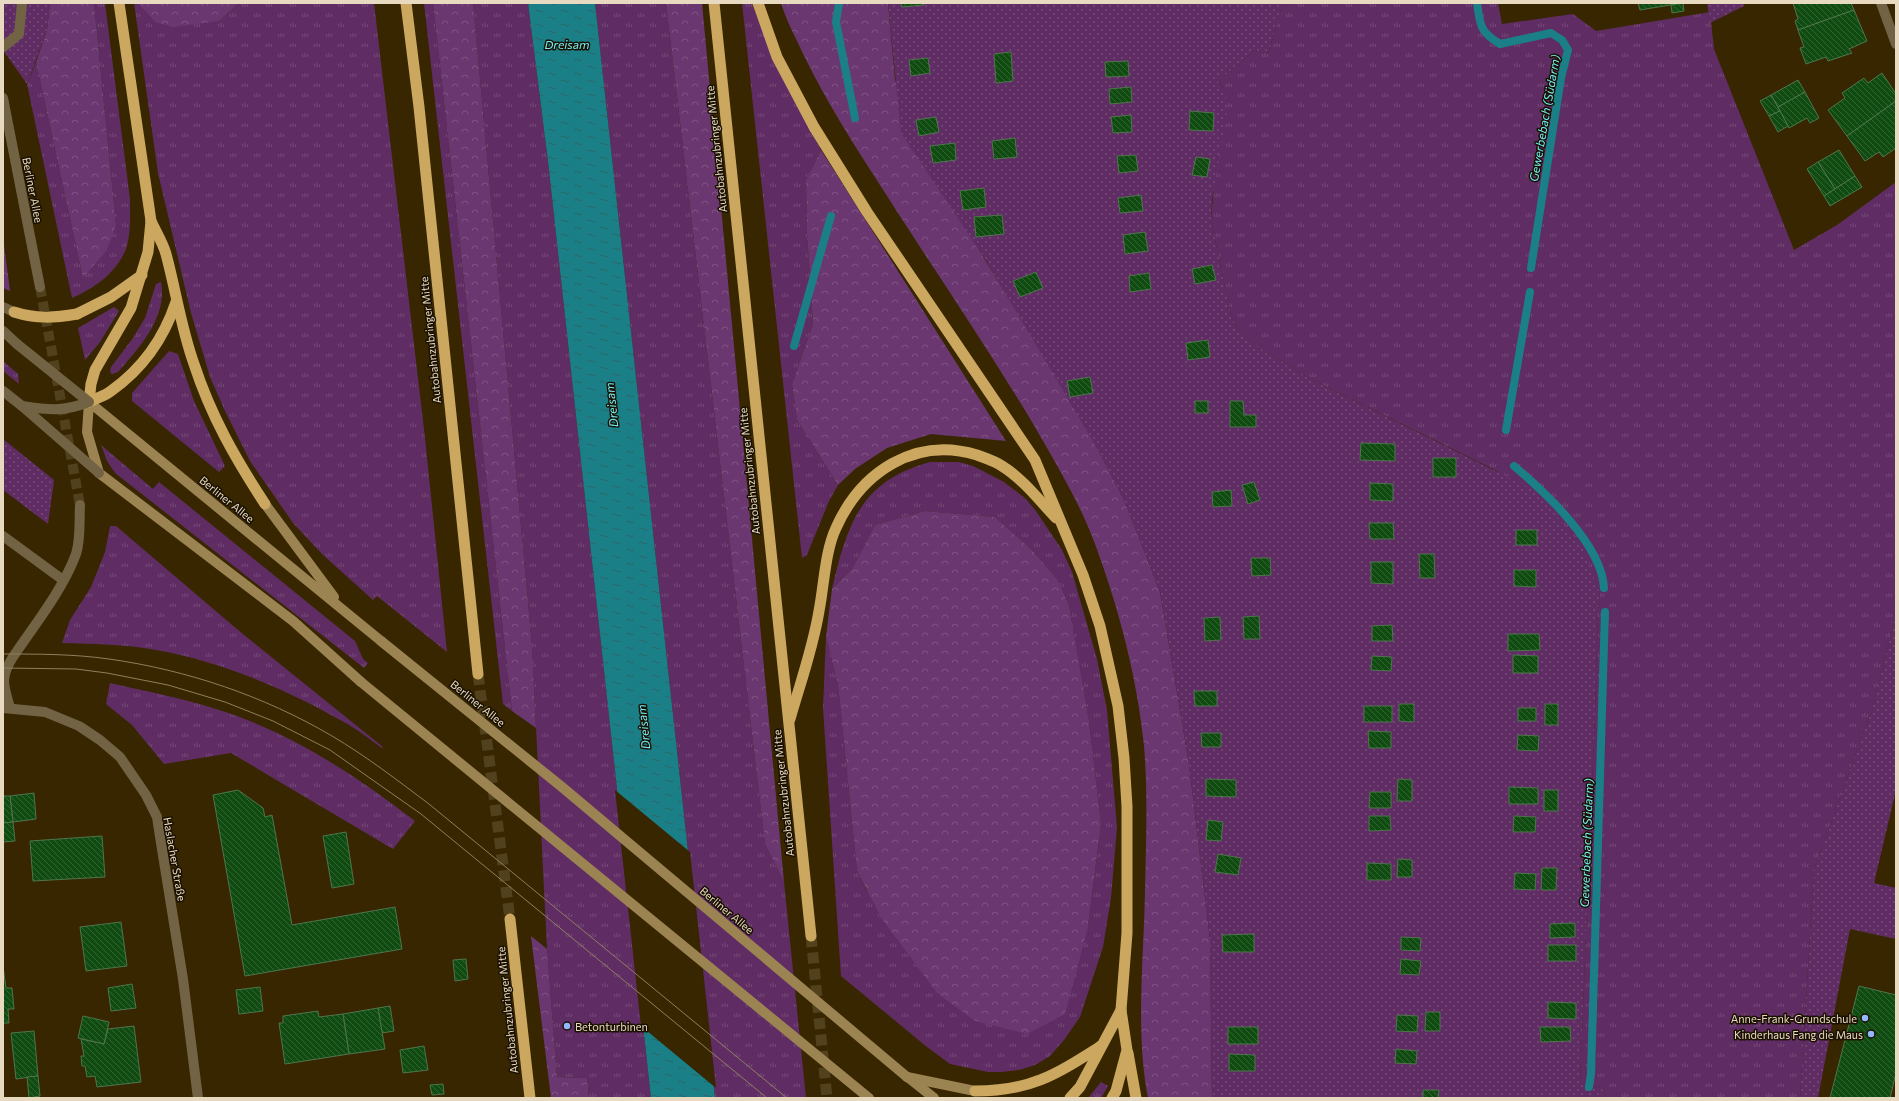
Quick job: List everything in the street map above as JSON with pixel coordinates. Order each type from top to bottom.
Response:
[{"type":"highway","points":[[88,402],[95,370],[131,308],[148,252],[151,221],[120,3]]},
{"type":"highway","name":"Autobahnzubringer Mitte","points":[[406,3],[419,107],[478,674]]},
{"type":"highway","name":"Autobahnzubringer Mitte","points":[[714,3],[811,936]]},
{"type":"highway","points":[[758,3],[778,57],[814,127],[867,212],[1035,460],[1083,575],[1100,626],[1118,706],[1123,751],[1127,806],[1127,933],[1121,1010],[1136,1098]]},
{"type":"highway","points":[[151,221],[166,253],[176,302],[194,363],[216,421],[237,462],[265,504]]},
{"type":"highway","points":[[14,312],[31,317],[50,318],[77,314],[111,297],[142,275]]},
{"type":"highway","points":[[88,402],[110,391],[140,364],[156,346],[169,322],[176,302]]},
{"type":"highway","points":[[789,726],[819,613],[826,565],[835,529],[848,506],[864,486],[879,471],[898,459],[917,452],[946,449],[965,452],[1001,465],[1023,482],[1061,524]]},
{"type":"highway","name":"Autobahnzubringer Mitte","points":[[510,919],[530,1098]]},
{"type":"highway","points":[[1070,1098],[1080,1087],[1121,1010]]},
{"type":"highway","points":[[975,1091],[1013,1089],[1038,1082],[1064,1069],[1101,1046]]},
{"type":"highway","points":[[1112,1098],[1116,1091],[1127,1050]]},
{"type":"main road","points":[[88,402],[87,432],[99,473],[293,621],[361,682],[869,1098]]},
{"type":"main road","name":"Berliner Allee","points":[[88,402],[342,608],[355,621],[562,787],[907,1077],[934,1098]]},
{"type":"main road","points":[[265,504],[342,608]]},
{"type":"main road","points":[[907,1077],[975,1091]]},
{"type":"street","points":[[3,47],[19,34],[22,3]]},
{"type":"street","points":[[1880,3],[1896,44]]},
{"type":"street","name":"Berliner Allee","points":[[3,98],[40,287]]},
{"type":"street","points":[[3,307],[14,312]]},
{"type":"street","name":"Berliner Allee","points":[[3,332],[88,402]]},
{"type":"street","points":[[3,391],[99,473]]},
{"type":"street","points":[[22,406],[51,410],[72,408],[88,402]]},
{"type":"street","points":[[7,708],[4,681],[7,668],[14,654],[63,580],[76,554],[79,540],[80,505]]},
{"type":"street","points":[[3,536],[63,580]]},
{"type":"street","name":"Haslacher Straße","points":[[7,708],[45,712],[79,726],[100,740],[120,756],[133,773],[152,806],[157,817],[179,957],[198,1098]]},
{"type":"green space","points":[[3,3],[50,3],[47,30],[27,84],[3,50]]},
{"type":"green space","points":[[50,3],[94,3],[116,225],[107,250],[83,278],[36,62],[47,30]]},
{"type":"green space","points":[[94,3],[105,3],[130,199],[130,228],[127,246],[118,264],[97,284],[72,298],[27,84],[36,62],[83,278],[116,225]]},
{"type":"green space","points":[[134,3],[137,3],[155,22],[219,21],[239,3],[374,3],[425,438],[447,652],[377,596],[373,600],[322,554],[293,523],[250,461],[225,411],[210,377],[191,313],[158,173]]},
{"type":"green space","points":[[137,3],[239,3],[219,21],[173,27],[155,22]]},
{"type":"green space","points":[[424,3],[433,3],[512,711],[503,704]]},
{"type":"green space","points":[[433,3],[473,3],[532,646],[536,728],[512,711]]},
{"type":"green space","points":[[473,3],[528,3],[548,161],[651,1098],[589,1098],[587,1078],[557,1077],[547,949],[532,646]]},
{"type":"green space","points":[[595,3],[666,3],[765,844],[784,882],[806,1098],[715,1098]]},
{"type":"green space","points":[[666,3],[702,3],[784,882],[765,844]]},
{"type":"green space","points":[[742,3],[752,3],[777,68],[821,150],[806,180],[807,232],[813,324],[792,384],[797,420],[838,485],[829,501],[807,555],[802,558]]},
{"type":"green space","points":[[781,3],[888,3],[895,80],[960,219],[1039,348],[1100,453],[1124,500],[1160,592],[1189,764],[1210,940],[1212,1098],[1148,1098],[1144,1072],[1141,1020],[1146,818],[1144,746],[1137,694],[1126,644],[1112,593],[1089,528],[1058,467],[1032,422],[832,108],[805,58]]},
{"type":"green space","points":[[888,3],[1283,3],[1268,54],[1255,50],[1218,81],[1225,95],[1227,110],[1212,200],[1211,220],[1231,316],[1239,331],[1263,350],[1309,378],[1538,492],[1584,551],[1600,595],[1598,609],[1580,1083],[1602,1088],[1607,1098],[1212,1098],[1210,940],[1189,764],[1160,592],[1124,500],[1100,453],[985,259],[901,133]]},
{"type":"green space","points":[[1283,3],[1498,3],[1502,24],[1573,14],[1596,31],[1710,12],[1714,49],[1794,250],[1837,225],[1896,182],[1896,615],[1872,709],[1814,870],[1800,1098],[1607,1098],[1602,1088],[1580,1083],[1598,609],[1600,595],[1497,471],[1309,378],[1263,350],[1239,331],[1231,316],[1211,220],[1223,88],[1218,81],[1255,50],[1268,54]]},
{"type":"green space","points":[[1707,3],[1744,3],[1744,6],[1710,23]]},
{"type":"green space","points":[[821,150],[1006,441],[931,434],[887,448],[855,469],[838,485],[797,420],[792,384],[813,324],[807,232],[806,180]]},
{"type":"green space","points":[[3,237],[10,291],[3,288]]},
{"type":"green space","points":[[161,282],[162,295],[156,320],[135,353],[118,372],[112,374],[110,372],[111,367],[133,338],[145,318],[156,284]]},
{"type":"green space","points":[[114,307],[119,311],[100,342],[85,360],[78,328]]},
{"type":"green space","points":[[169,351],[178,354],[194,401],[225,466],[219,472],[132,401],[132,393]]},
{"type":"green space","points":[[3,361],[18,374],[19,384],[3,371]]},
{"type":"green space","points":[[3,439],[54,480],[48,524],[3,490]]},
{"type":"green space","points":[[101,445],[153,489],[159,482],[355,641],[363,659],[368,663],[364,668],[115,473],[107,461]]},
{"type":"green space","points":[[930,462],[959,462],[973,466],[1004,482],[1026,499],[1036,511],[1062,550],[1072,572],[1097,659],[1107,710],[1117,827],[1111,898],[1103,947],[1080,1017],[1064,1040],[1050,1056],[1035,1065],[1019,1070],[988,1072],[950,1064],[927,1047],[841,976],[823,708],[826,637],[838,684],[857,871],[867,891],[1088,927],[1101,825],[1089,721],[1069,605],[1058,580],[1032,550],[995,517],[925,511],[875,525],[852,569],[832,589],[844,545],[851,526],[860,509],[872,494],[887,481],[906,470]]},
{"type":"green space","points":[[925,511],[995,517],[1032,550],[1058,580],[1069,605],[1089,721],[1101,824],[1088,927],[1065,1014],[1027,1034],[975,1021],[937,993],[882,919],[857,871],[838,684],[826,637],[832,589],[852,569],[875,525]]},
{"type":"green space","points":[[110,526],[116,526],[238,630],[383,747],[382,748],[347,724],[298,698],[275,687],[204,661],[144,648],[62,643],[70,620],[91,587],[105,552]]},
{"type":"green space","points":[[1896,615],[1896,790],[1874,883],[1896,888],[1896,939],[1850,929],[1818,1098],[1800,1098],[1814,870],[1872,709]]},
{"type":"green space","points":[[110,683],[203,705],[243,718],[270,730],[295,742],[345,771],[415,821],[393,849],[231,753],[164,764],[132,725],[106,704]]},
{"type":"green space","points":[[531,936],[547,949],[557,1077],[587,1078],[589,1098],[551,1098]]},
{"type":"green space","points":[[1101,1082],[1108,1086],[1101,1098],[1088,1098]]},
{"type":"water","name":"Dreisam","points":[[528,3],[595,3],[715,1098],[651,1098],[548,161]]},
{"type":"pier","points":[[615,790],[690,852],[716,1088],[641,1026]]},
{"type":"building","points":[[901,3],[924,3],[924,5],[902,7]]},
{"type":"building","points":[[1638,3],[1682,3],[1640,10]]},
{"type":"building","points":[[1683,3],[1684,11],[1672,13],[1671,5]]},
{"type":"building","points":[[1793,3],[1851,3],[1854,10],[1798,30],[1795,21],[1798,19]]},
{"type":"building","points":[[1854,10],[1867,41],[1849,49],[1852,53],[1828,61],[1826,57],[1806,64],[1800,48],[1804,47],[1798,30]]},
{"type":"building","points":[[1011,52],[1013,81],[996,83],[994,54]]},
{"type":"building","points":[[928,58],[930,73],[911,76],[909,60]]},
{"type":"building","points":[[1128,61],[1129,76],[1106,77],[1105,62]]},
{"type":"building","points":[[1882,73],[1896,94],[1896,101],[1847,136],[1828,110],[1845,98],[1842,93],[1864,78],[1868,83]]},
{"type":"building","points":[[1798,80],[1805,92],[1778,107],[1771,95]]},
{"type":"building","points":[[1131,87],[1132,102],[1110,104],[1109,89]]},
{"type":"building","points":[[1805,92],[1819,118],[1810,123],[1807,118],[1789,128],[1778,107]]},
{"type":"building","points":[[1771,95],[1780,111],[1769,116],[1760,101]]},
{"type":"building","points":[[1896,101],[1896,148],[1883,157],[1879,152],[1865,161],[1847,136]]},
{"type":"building","points":[[1190,111],[1214,113],[1213,131],[1189,130]]},
{"type":"building","points":[[1780,111],[1788,126],[1778,132],[1769,116]]},
{"type":"building","points":[[1131,115],[1132,132],[1113,133],[1111,117]]},
{"type":"building","points":[[936,117],[939,132],[919,136],[916,120]]},
{"type":"building","points":[[1015,138],[1017,157],[994,159],[992,141]]},
{"type":"building","points":[[955,143],[956,160],[933,163],[930,146]]},
{"type":"building","points":[[1839,150],[1855,176],[1835,189],[1818,162]]},
{"type":"building","points":[[1136,155],[1138,171],[1119,173],[1117,156]]},
{"type":"building","points":[[1196,157],[1210,159],[1207,177],[1192,175]]},
{"type":"building","points":[[1818,162],[1835,189],[1824,196],[1807,169]]},
{"type":"building","points":[[1855,176],[1862,187],[1830,206],[1824,196]]},
{"type":"building","points":[[984,188],[986,207],[963,210],[960,191]]},
{"type":"building","points":[[1141,195],[1143,211],[1120,213],[1118,198]]},
{"type":"building","points":[[1002,215],[1004,234],[976,237],[974,217]]},
{"type":"building","points":[[1145,232],[1148,251],[1125,254],[1123,235]]},
{"type":"building","points":[[1212,265],[1216,280],[1195,284],[1192,269]]},
{"type":"building","points":[[1036,272],[1043,288],[1020,297],[1013,281]]},
{"type":"building","points":[[1149,273],[1151,289],[1130,292],[1129,276]]},
{"type":"building","points":[[1208,340],[1210,357],[1188,360],[1186,343]]},
{"type":"building","points":[[1090,377],[1093,393],[1070,397],[1067,381]]},
{"type":"building","points":[[1195,401],[1208,401],[1208,413],[1195,413]]},
{"type":"building","points":[[1230,401],[1243,401],[1244,415],[1256,415],[1256,427],[1230,427]]},
{"type":"building","points":[[1361,443],[1395,444],[1395,461],[1360,460]]},
{"type":"building","points":[[1433,458],[1456,458],[1456,477],[1433,477]]},
{"type":"building","points":[[1254,482],[1260,500],[1248,504],[1242,485]]},
{"type":"building","points":[[1370,483],[1393,484],[1393,501],[1370,500]]},
{"type":"building","points":[[1231,490],[1232,506],[1213,507],[1212,492]]},
{"type":"building","points":[[1369,523],[1393,523],[1394,539],[1370,539]]},
{"type":"building","points":[[1516,530],[1537,530],[1537,545],[1516,545]]},
{"type":"building","points":[[1419,554],[1434,554],[1435,578],[1420,578]]},
{"type":"building","points":[[1251,558],[1270,558],[1271,575],[1252,576]]},
{"type":"building","points":[[1371,562],[1393,562],[1393,584],[1371,583]]},
{"type":"building","points":[[1514,570],[1536,570],[1536,587],[1514,586]]},
{"type":"building","points":[[1259,616],[1260,639],[1244,639],[1243,617]]},
{"type":"building","points":[[1220,617],[1221,640],[1205,641],[1204,618]]},
{"type":"building","points":[[1392,625],[1393,641],[1372,641],[1372,626]]},
{"type":"building","points":[[1508,634],[1539,634],[1540,650],[1508,651]]},
{"type":"building","points":[[1513,655],[1538,656],[1538,673],[1513,673]]},
{"type":"building","points":[[1372,656],[1392,657],[1391,671],[1371,670]]},
{"type":"building","points":[[1194,691],[1217,691],[1217,706],[1195,706]]},
{"type":"building","points":[[1399,704],[1414,704],[1414,722],[1399,721]]},
{"type":"building","points":[[1545,704],[1558,704],[1558,725],[1545,725]]},
{"type":"building","points":[[1364,706],[1392,706],[1392,722],[1364,722]]},
{"type":"building","points":[[1518,708],[1536,708],[1536,721],[1518,721]]},
{"type":"building","points":[[1368,731],[1391,732],[1391,748],[1369,748]]},
{"type":"building","points":[[1201,733],[1221,733],[1221,747],[1202,747]]},
{"type":"building","points":[[1518,735],[1539,736],[1538,751],[1517,750]]},
{"type":"building","points":[[1206,779],[1236,780],[1236,797],[1206,796]]},
{"type":"building","points":[[1398,779],[1412,780],[1412,801],[1397,801]]},
{"type":"building","points":[[1509,787],[1538,788],[1538,804],[1509,804]]},
{"type":"building","points":[[238,790],[263,808],[265,817],[272,815],[292,925],[395,907],[402,949],[245,976],[213,795]]},
{"type":"building","points":[[1544,790],[1558,790],[1558,811],[1544,811]]},
{"type":"building","points":[[1370,792],[1391,792],[1391,808],[1369,808]]},
{"type":"building","points":[[34,793],[36,819],[13,822],[10,796]]},
{"type":"building","points":[[3,796],[10,796],[13,822],[3,823]]},
{"type":"building","points":[[1369,816],[1390,816],[1391,830],[1369,831]]},
{"type":"building","points":[[1514,816],[1536,817],[1535,832],[1513,832]]},
{"type":"building","points":[[1208,820],[1223,822],[1221,841],[1206,840]]},
{"type":"building","points":[[13,822],[15,841],[3,842],[3,823]]},
{"type":"building","points":[[346,832],[354,884],[332,888],[323,836]]},
{"type":"building","points":[[102,836],[105,877],[33,881],[30,841]]},
{"type":"building","points":[[1218,854],[1241,858],[1238,875],[1215,872]]},
{"type":"building","points":[[1398,859],[1412,860],[1412,877],[1397,877]]},
{"type":"building","points":[[1367,863],[1391,864],[1391,880],[1367,880]]},
{"type":"building","points":[[1542,868],[1557,868],[1556,890],[1541,890]]},
{"type":"building","points":[[1515,873],[1536,874],[1535,890],[1514,889]]},
{"type":"building","points":[[121,922],[127,966],[86,971],[80,927]]},
{"type":"building","points":[[1575,923],[1575,937],[1550,938],[1550,924]]},
{"type":"building","points":[[1254,934],[1254,952],[1223,952],[1222,935]]},
{"type":"building","points":[[1401,937],[1421,938],[1420,951],[1401,950]]},
{"type":"building","points":[[1548,945],[1576,945],[1576,961],[1548,961]]},
{"type":"building","points":[[466,959],[468,979],[455,981],[453,960]]},
{"type":"building","points":[[1401,959],[1421,961],[1419,975],[1400,974]]},
{"type":"building","points":[[3,966],[6,988],[12,988],[14,1009],[8,1009],[9,1023],[3,1023]]},
{"type":"building","points":[[132,984],[136,1008],[111,1011],[108,988]]},
{"type":"building","name":"Kinderhaus Fang die Maus","points":[[1859,986],[1896,995],[1896,1073],[1890,1098],[1830,1098]]},
{"type":"building","points":[[260,987],[263,1011],[239,1014],[236,990]]},
{"type":"building","points":[[1548,1002],[1576,1003],[1576,1019],[1548,1018]]},
{"type":"building","points":[[390,1006],[394,1031],[382,1033],[378,1008]]},
{"type":"building","points":[[378,1008],[385,1049],[349,1054],[343,1014]]},
{"type":"building","points":[[318,1011],[319,1017],[343,1014],[349,1054],[285,1064],[279,1023],[283,1023],[283,1016]]},
{"type":"building","points":[[1426,1012],[1440,1012],[1440,1031],[1425,1031]]},
{"type":"building","points":[[1397,1015],[1418,1016],[1417,1032],[1396,1031]]},
{"type":"building","points":[[83,1016],[109,1022],[104,1044],[78,1038]]},
{"type":"building","points":[[134,1026],[141,1082],[97,1087],[95,1076],[87,1077],[85,1066],[82,1066],[81,1056],[84,1056],[81,1039],[104,1044],[108,1029]]},
{"type":"building","points":[[1228,1027],[1258,1027],[1258,1044],[1228,1044]]},
{"type":"building","points":[[1540,1027],[1570,1027],[1571,1041],[1541,1042]]},
{"type":"building","points":[[34,1031],[38,1076],[16,1079],[11,1033]]},
{"type":"building","points":[[424,1046],[428,1070],[403,1073],[400,1050]]},
{"type":"building","points":[[1396,1049],[1417,1051],[1416,1064],[1395,1063]]},
{"type":"building","points":[[1229,1054],[1255,1055],[1255,1071],[1229,1071]]},
{"type":"building","points":[[38,1076],[40,1096],[29,1098],[27,1077]]},
{"type":"building","points":[[443,1084],[444,1094],[432,1095],[430,1085]]},
{"type":"building","points":[[1423,1090],[1439,1090],[1438,1098],[1423,1098]]},
{"type":"waterway","points":[[839,3],[836,22],[855,118]]},
{"type":"waterway","name":"Gewerbebach (Südarm)","points":[[1477,3],[1482,27],[1488,36],[1500,44],[1551,33],[1562,40],[1568,50],[1561,78],[1531,268]]},
{"type":"waterway","points":[[794,346],[831,216]]},
{"type":"waterway","name":"Gewerbebach (Südarm)","points":[[1506,430],[1530,292]]},
{"type":"waterway","name":"Gewerbebach (Südarm)","points":[[1514,466],[1556,505],[1583,537],[1601,571],[1604,588]]},
{"type":"waterway","name":"Gewerbebach (Südarm)","points":[[1589,1087],[1591,1074],[1605,612]]},
{"type":"tunnel","points":[[40,287],[80,505]]},
{"type":"tunnel","points":[[478,674],[510,919]]},
{"type":"tunnel","points":[[811,936],[827,1098]]},
{"type":"tram line","points":[[3,654],[96,657],[167,670],[252,697],[332,736],[369,760],[429,804],[787,1098]]},
{"type":"tram line","points":[[3,668],[76,669],[107,673],[168,685],[225,702],[273,721],[330,750],[421,814],[767,1098]]},
{"type":"place","name":"Anne-Frank-Grundschule","points":[[1865,1018]]},
{"type":"place","name":"Betonturbinen","points":[[567,1026]]},
{"type":"place","name":"Kinderhaus Fang die Maus","points":[[1871,1034]]}]
